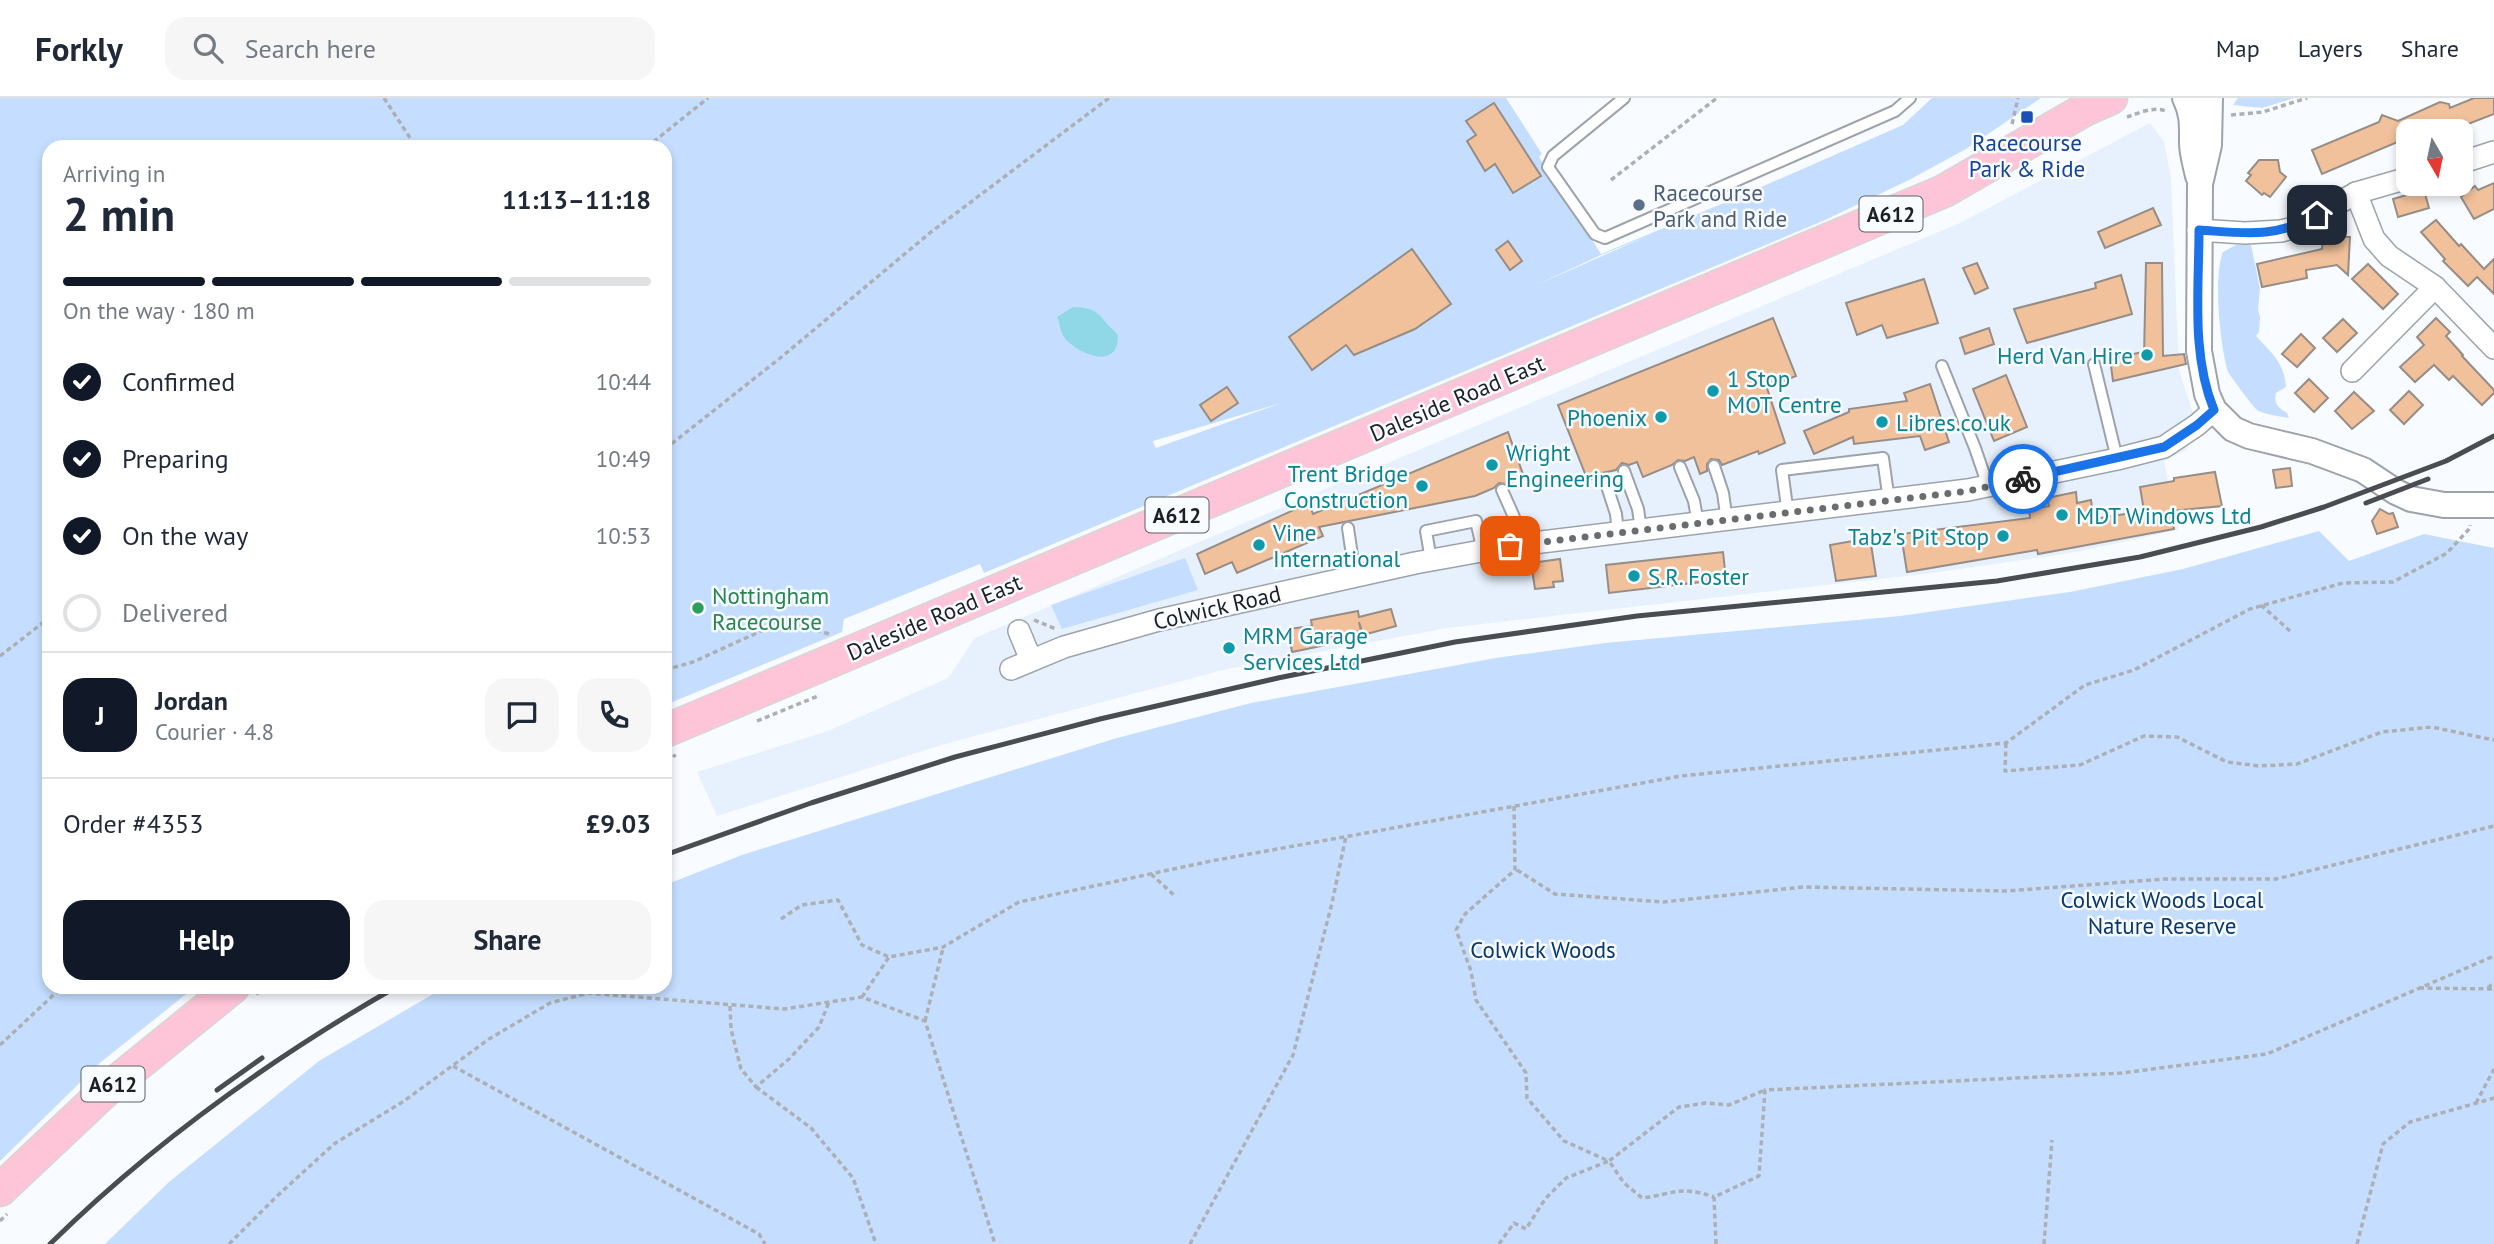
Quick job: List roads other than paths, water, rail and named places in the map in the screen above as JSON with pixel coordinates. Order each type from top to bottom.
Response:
[{"type":"main road","name":"Daleside Road East","points":[[672,728],[1944,191],[2096,102]]},
{"type":"main road","name":"A612","points":[[0,1190],[105,1091],[224,994]]},
{"type":"street","points":[[2185,98],[2191,109],[2192,145],[2200,184],[2199,351],[2207,394],[2214,410],[2233,429],[2249,436],[2312,451],[2363,470],[2411,499],[2444,505],[2482,505]]},
{"type":"street","points":[[2200,184],[2216,107]]},
{"type":"street","points":[[2473,159],[2494,152]]},
{"type":"street","points":[[2199,230],[2245,233],[2281,231],[2297,227],[2356,193],[2396,181]]},
{"type":"street","points":[[2356,193],[2374,239],[2389,256],[2435,286],[2490,336]]},
{"type":"street","points":[[2352,371],[2375,363],[2435,286]]},
{"type":"street","name":"Colwick Road","points":[[1018,631],[1021,664],[1064,647],[1159,620],[1431,560],[1517,545],[1788,514],[1987,486],[2164,447],[2214,410]]},
{"type":"lane","points":[[1623,98],[1553,156],[1548,167],[1595,234],[1605,238],[1895,111],[1910,98]]},
{"type":"lane","points":[[2094,364],[2117,459]]},
{"type":"lane","points":[[1942,366],[1975,448],[1987,486]]},
{"type":"lane","points":[[1788,514],[1782,470],[1883,458],[1889,501]]},
{"type":"lane","points":[[1713,466],[1723,493],[1727,521]]},
{"type":"lane","points":[[1680,467],[1694,501],[1698,524]]},
{"type":"lane","points":[[1623,471],[1638,509],[1641,530]]},
{"type":"lane","points":[[1605,480],[1616,514],[1618,533]]},
{"type":"lane","points":[[1502,491],[1514,517],[1517,545]]},
{"type":"lane","points":[[1431,560],[1426,531],[1476,521],[1483,551]]},
{"type":"lane","points":[[1348,528],[1355,576]]},
{"type":"railway","points":[[672,853],[811,803],[955,757],[1100,719],[1278,678],[1455,642],[1637,616],[1997,581],[2140,557],[2261,527],[2324,507],[2446,461],[2494,436]]},
{"type":"railway","points":[[2366,503],[2428,479]]},
{"type":"railway","points":[[50,1244],[130,1171],[214,1105],[303,1043],[384,994]]},
{"type":"railway","points":[[217,1090],[262,1058]]},
{"type":"place","name":"Racecourse Park & Ride","points":[[2027,117]]},
{"type":"place","name":"Racecourse Park and Ride","points":[[1639,205]]},
{"type":"place","name":"Herd Van Hire","points":[[2147,355]]},
{"type":"place","name":"1 Stop MOT Centre","points":[[1713,391]]},
{"type":"place","name":"Phoenix","points":[[1661,417]]},
{"type":"place","name":"Libres.co.uk","points":[[1882,422]]},
{"type":"place","name":"Wright Engineering","points":[[1492,465]]},
{"type":"place","name":"Trent Bridge Construction","points":[[1422,486]]},
{"type":"place","name":"MDT Windows Ltd","points":[[2062,515]]},
{"type":"place","name":"Tabz's Pit Stop","points":[[2003,536]]},
{"type":"place","name":"Vine International","points":[[1259,545]]},
{"type":"place","name":"S.R. Foster","points":[[1634,576]]},
{"type":"place","name":"Nottingham Racecourse","points":[[698,608]]},
{"type":"place","name":"MRM Garage Services Ltd","points":[[1229,648]]},
{"type":"park label","name":"Colwick Woods Local Nature Reserve","points":[[2162,912]]},
{"type":"park label","name":"Colwick Woods","points":[[1543,949]]}]
